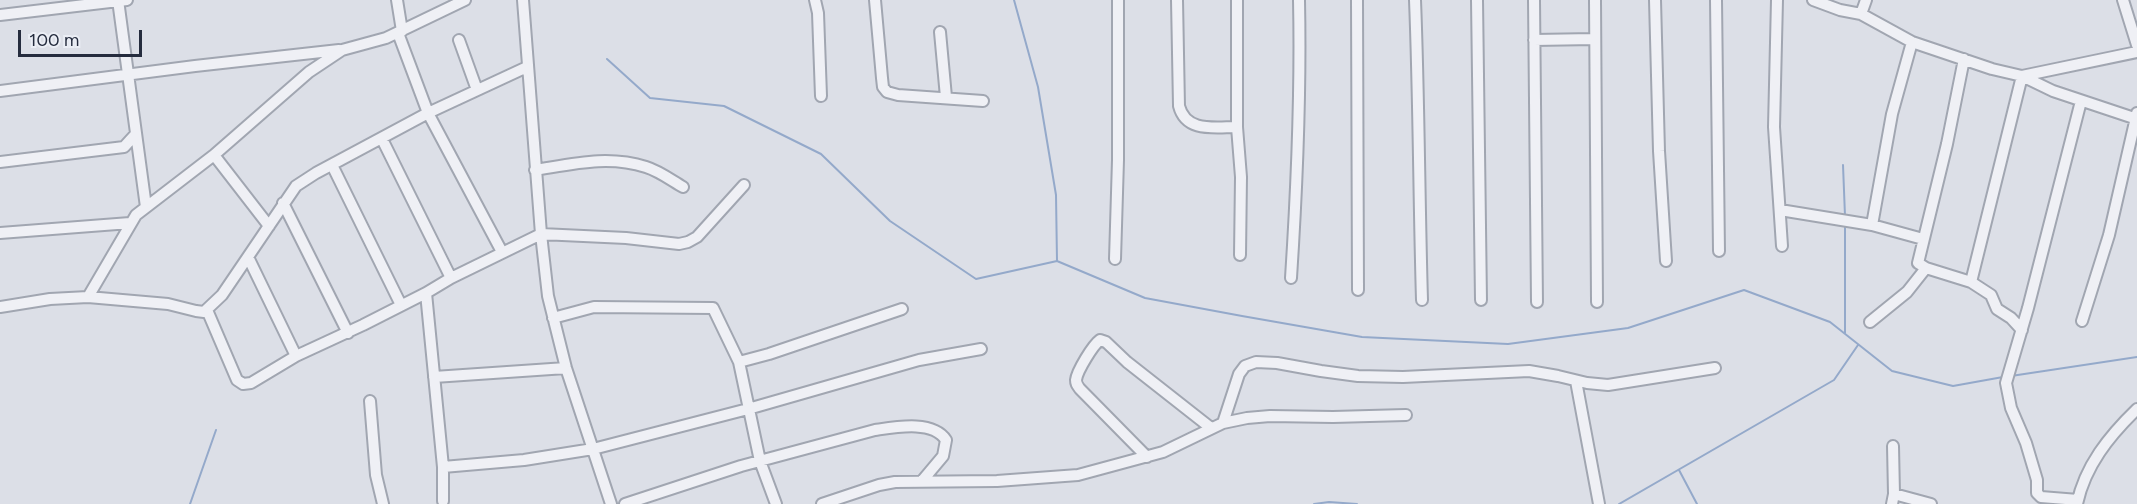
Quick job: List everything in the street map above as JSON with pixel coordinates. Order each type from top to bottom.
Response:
[{"type":"street","points":[[0,15],[121,0],[135,135],[146,207]]},
{"type":"street","points":[[397,0],[400,32],[428,113],[501,252]]},
{"type":"street","points":[[0,91],[342,50],[370,44],[400,32],[428,16],[465,0]]},
{"type":"street","points":[[523,0],[541,234],[553,318],[566,368],[609,504]]},
{"type":"street","points":[[815,0],[818,13],[821,96]]},
{"type":"street","points":[[875,0],[883,87],[887,92],[898,95],[983,101]]},
{"type":"street","points":[[1115,259],[1118,160],[1118,0]]},
{"type":"street","points":[[1177,0],[1181,116],[1194,125],[1206,128],[1237,127]]},
{"type":"street","points":[[1238,0],[1237,127],[1241,177],[1239,255]]},
{"type":"street","points":[[1291,278],[1298,178],[1299,0]]},
{"type":"street","points":[[1356,0],[1358,290]]},
{"type":"street","points":[[1415,0],[1419,90],[1418,153],[1422,300]]},
{"type":"street","points":[[1477,0],[1481,300]]},
{"type":"street","points":[[1534,0],[1537,302]]},
{"type":"street","points":[[1595,0],[1598,302]]},
{"type":"street","points":[[1655,0],[1659,151],[1666,261]]},
{"type":"street","points":[[1716,0],[1719,251]]},
{"type":"street","points":[[1777,0],[1774,127],[1782,246]]},
{"type":"street","points":[[1813,0],[1840,10],[1861,14],[1912,42],[1992,69],[2022,76],[2053,91],[2136,117],[2109,235],[2082,321]]},
{"type":"street","points":[[1861,14],[1866,0]]},
{"type":"street","points":[[2123,0],[2137,45]]},
{"type":"street","points":[[940,32],[946,97]]},
{"type":"street","points":[[1534,40],[1594,39]]},
{"type":"street","points":[[459,40],[477,90]]},
{"type":"street","points":[[1872,225],[1887,136],[1912,42]]},
{"type":"street","points":[[88,297],[130,223],[146,207],[214,155],[309,72],[342,50]]},
{"type":"street","points":[[2022,76],[2137,51]]},
{"type":"street","points":[[1964,59],[1947,144],[1918,263],[1926,268],[1971,282],[1991,295],[1997,309],[2011,318],[2022,330]]},
{"type":"street","points":[[0,308],[50,299],[88,297],[168,304],[204,312],[222,295],[296,186],[428,113],[527,67]]},
{"type":"street","points":[[1971,282],[2022,76]]},
{"type":"street","points":[[2081,101],[2022,330],[2006,383],[2011,408],[2026,443],[2037,480],[2037,493],[2041,497],[2077,502],[2084,478],[2098,452],[2137,409]]},
{"type":"street","points":[[0,162],[124,147],[135,135]]},
{"type":"street","points":[[382,139],[451,278]]},
{"type":"street","points":[[124,147],[138,158]]},
{"type":"street","points":[[214,155],[269,226]]},
{"type":"street","points":[[536,170],[591,160],[619,161],[648,167],[683,187]]},
{"type":"street","points":[[332,165],[401,306]]},
{"type":"street","points":[[207,310],[237,380],[243,384],[251,383],[296,356],[348,333],[501,252],[541,234],[626,237],[679,244],[688,242],[697,237],[744,185]]},
{"type":"street","points":[[283,203],[348,333]]},
{"type":"street","points":[[1780,210],[1872,225],[1923,239]]},
{"type":"street","points":[[0,233],[130,223]]},
{"type":"street","points":[[248,257],[296,356]]},
{"type":"street","points":[[1870,322],[1907,292],[1926,268]]},
{"type":"street","points":[[426,293],[443,467],[443,501]]},
{"type":"street","points":[[553,318],[594,307],[713,308],[717,312],[739,362],[760,461],[776,504]]},
{"type":"street","points":[[739,362],[902,309]]},
{"type":"street","points":[[1147,457],[1076,383],[1077,376],[1095,344],[1100,340],[1106,342],[1126,362],[1211,428]]},
{"type":"street","points":[[443,467],[524,460],[593,449],[748,409],[919,360],[981,349]]},
{"type":"street","points":[[1223,423],[1239,374],[1245,366],[1256,362],[1277,363],[1358,376],[1403,377],[1529,371],[1608,385],[1715,368]]},
{"type":"street","points":[[434,377],[566,368]]},
{"type":"street","points":[[1576,381],[1599,504]]},
{"type":"street","points":[[370,401],[376,475],[383,504]]},
{"type":"street","points":[[822,504],[895,482],[997,481],[1078,475],[1163,452],[1223,423],[1270,416],[1406,415]]},
{"type":"street","points":[[625,504],[760,461],[875,430],[918,427],[941,433],[946,440],[943,456],[922,481]]},
{"type":"street","points":[[1893,446],[1893,499],[1931,504]]},
{"type":"waterway","points":[[1014,0],[1038,87],[1056,195],[1057,261]]},
{"type":"waterway","points":[[607,59],[650,98],[724,106],[821,154],[890,221],[976,279],[1057,261],[1145,298],[1242,316],[1362,337],[1508,344],[1628,328],[1744,290],[1830,322],[1892,371],[1953,386],[2003,377]]},
{"type":"waterway","points":[[1843,165],[1845,216]]},
{"type":"waterway","points":[[1845,225],[1845,333]]},
{"type":"waterway","points":[[1619,504],[1834,380],[1858,345]]},
{"type":"waterway","points":[[2011,376],[2137,357]]},
{"type":"waterway","points":[[190,504],[216,430]]},
{"type":"waterway","points":[[1679,470],[1697,504]]},
{"type":"waterway","points":[[1314,504],[1329,502],[1357,504]]}]
